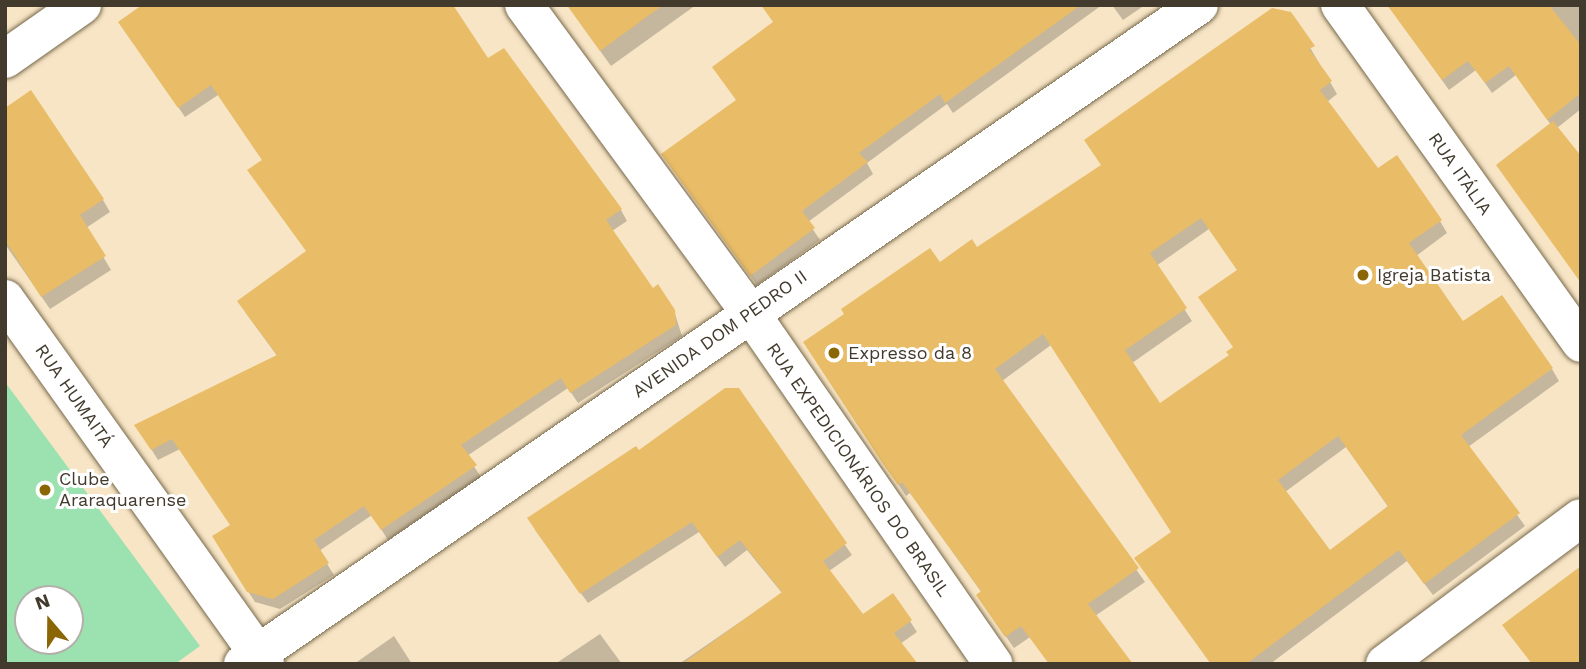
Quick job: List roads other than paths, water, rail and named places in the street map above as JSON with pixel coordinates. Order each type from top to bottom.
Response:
[{"type":"street","points":[[5,59],[82,5]]},
{"type":"street","name":"RUA EXPEDICIONÁRIOS DO BRASIL","points":[[524,5],[751,314],[993,664]]},
{"type":"street","name":"AVENIDA DOM PEDRO II","points":[[255,660],[1199,5]]},
{"type":"street","name":"RUA ITÁLIA","points":[[1340,5],[1581,343]]},
{"type":"street","name":"RUA HUMAITÁ","points":[[5,299],[255,660]]},
{"type":"street","points":[[1385,664],[1581,518]]},
{"type":"place","name":"Igreja Batista","points":[[1363,275]]},
{"type":"place","name":"Expresso da 8","points":[[834,353]]},
{"type":"place","name":"Clube Araraquarense","points":[[45,490]]}]
